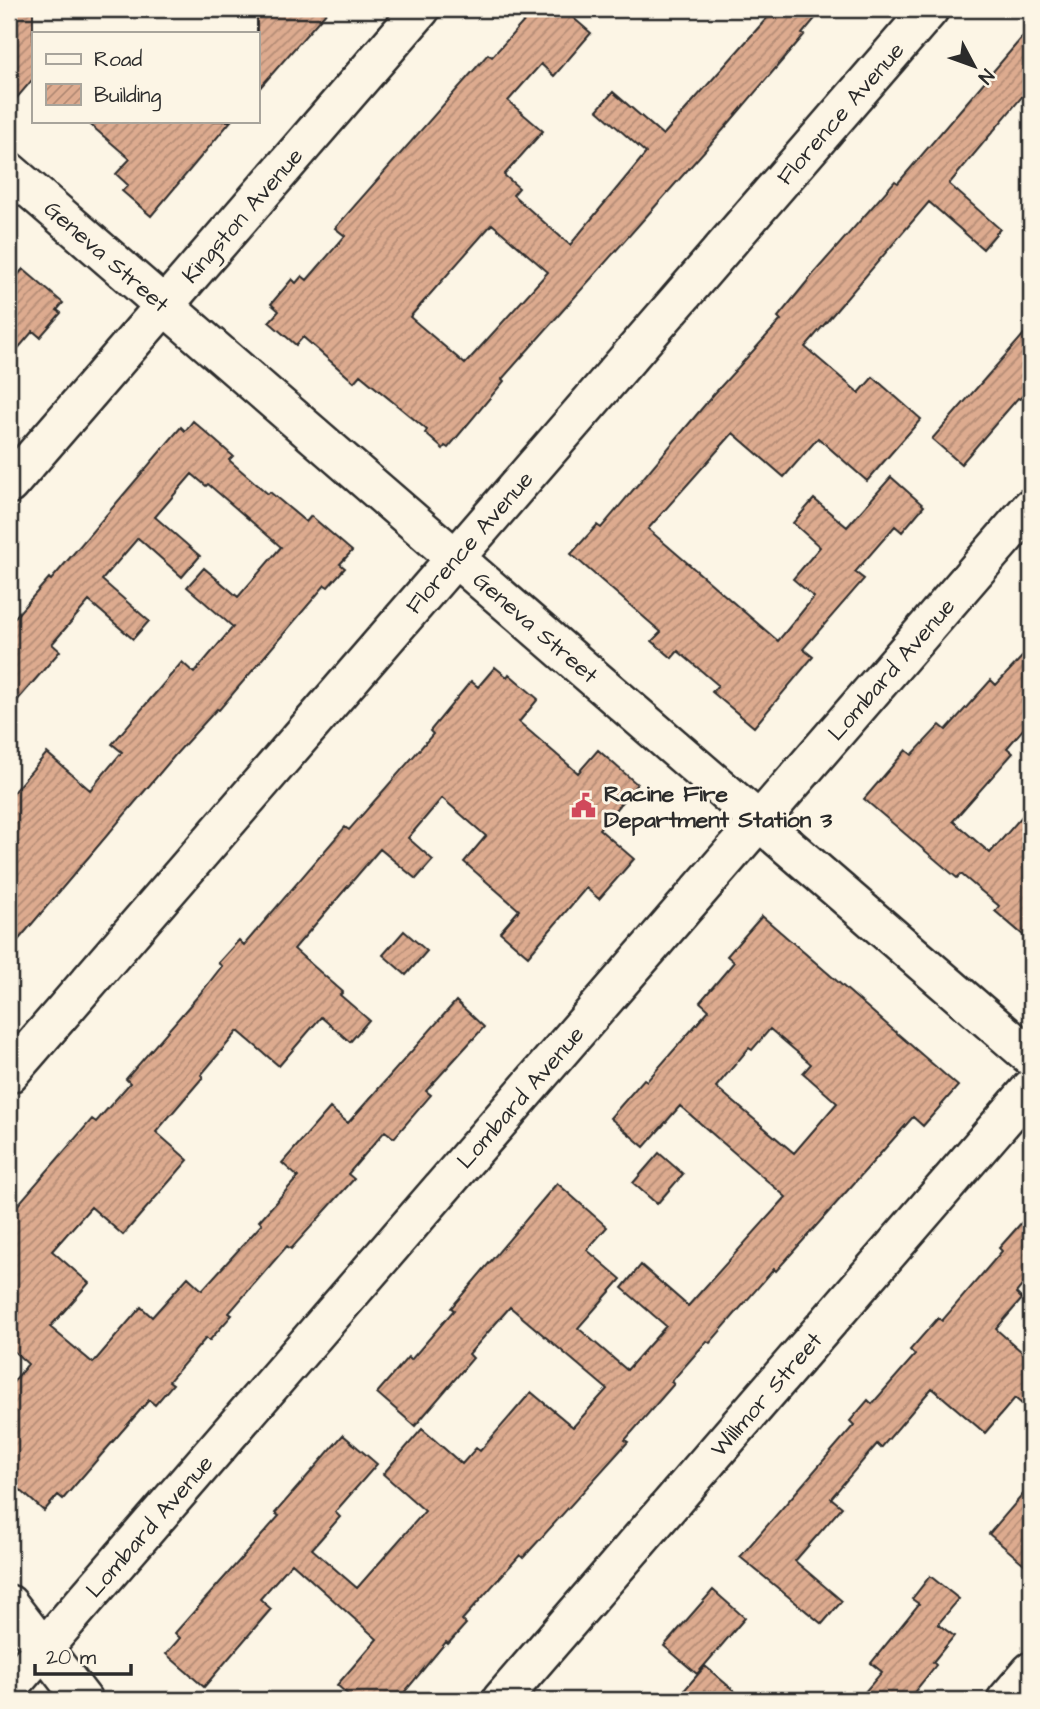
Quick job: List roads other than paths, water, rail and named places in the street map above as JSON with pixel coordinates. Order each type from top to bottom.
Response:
[{"type":"street","name":"Kingston Avenue","points":[[9,485],[421,9]]},
{"type":"street","name":"Florence Avenue","points":[[9,1074],[930,9]]},
{"type":"street","name":"Geneva Street","points":[[9,171],[1031,1057]]},
{"type":"street","name":"Lombard Avenue","points":[[9,1688],[1031,507]]},
{"type":"street","name":"Willmor Street","points":[[501,1700],[1031,1088]]},
{"type":"street","points":[[9,1604],[83,1700]]},
{"type":"place","name":"Racine Fire Department Station 3","points":[[584,806]]}]
